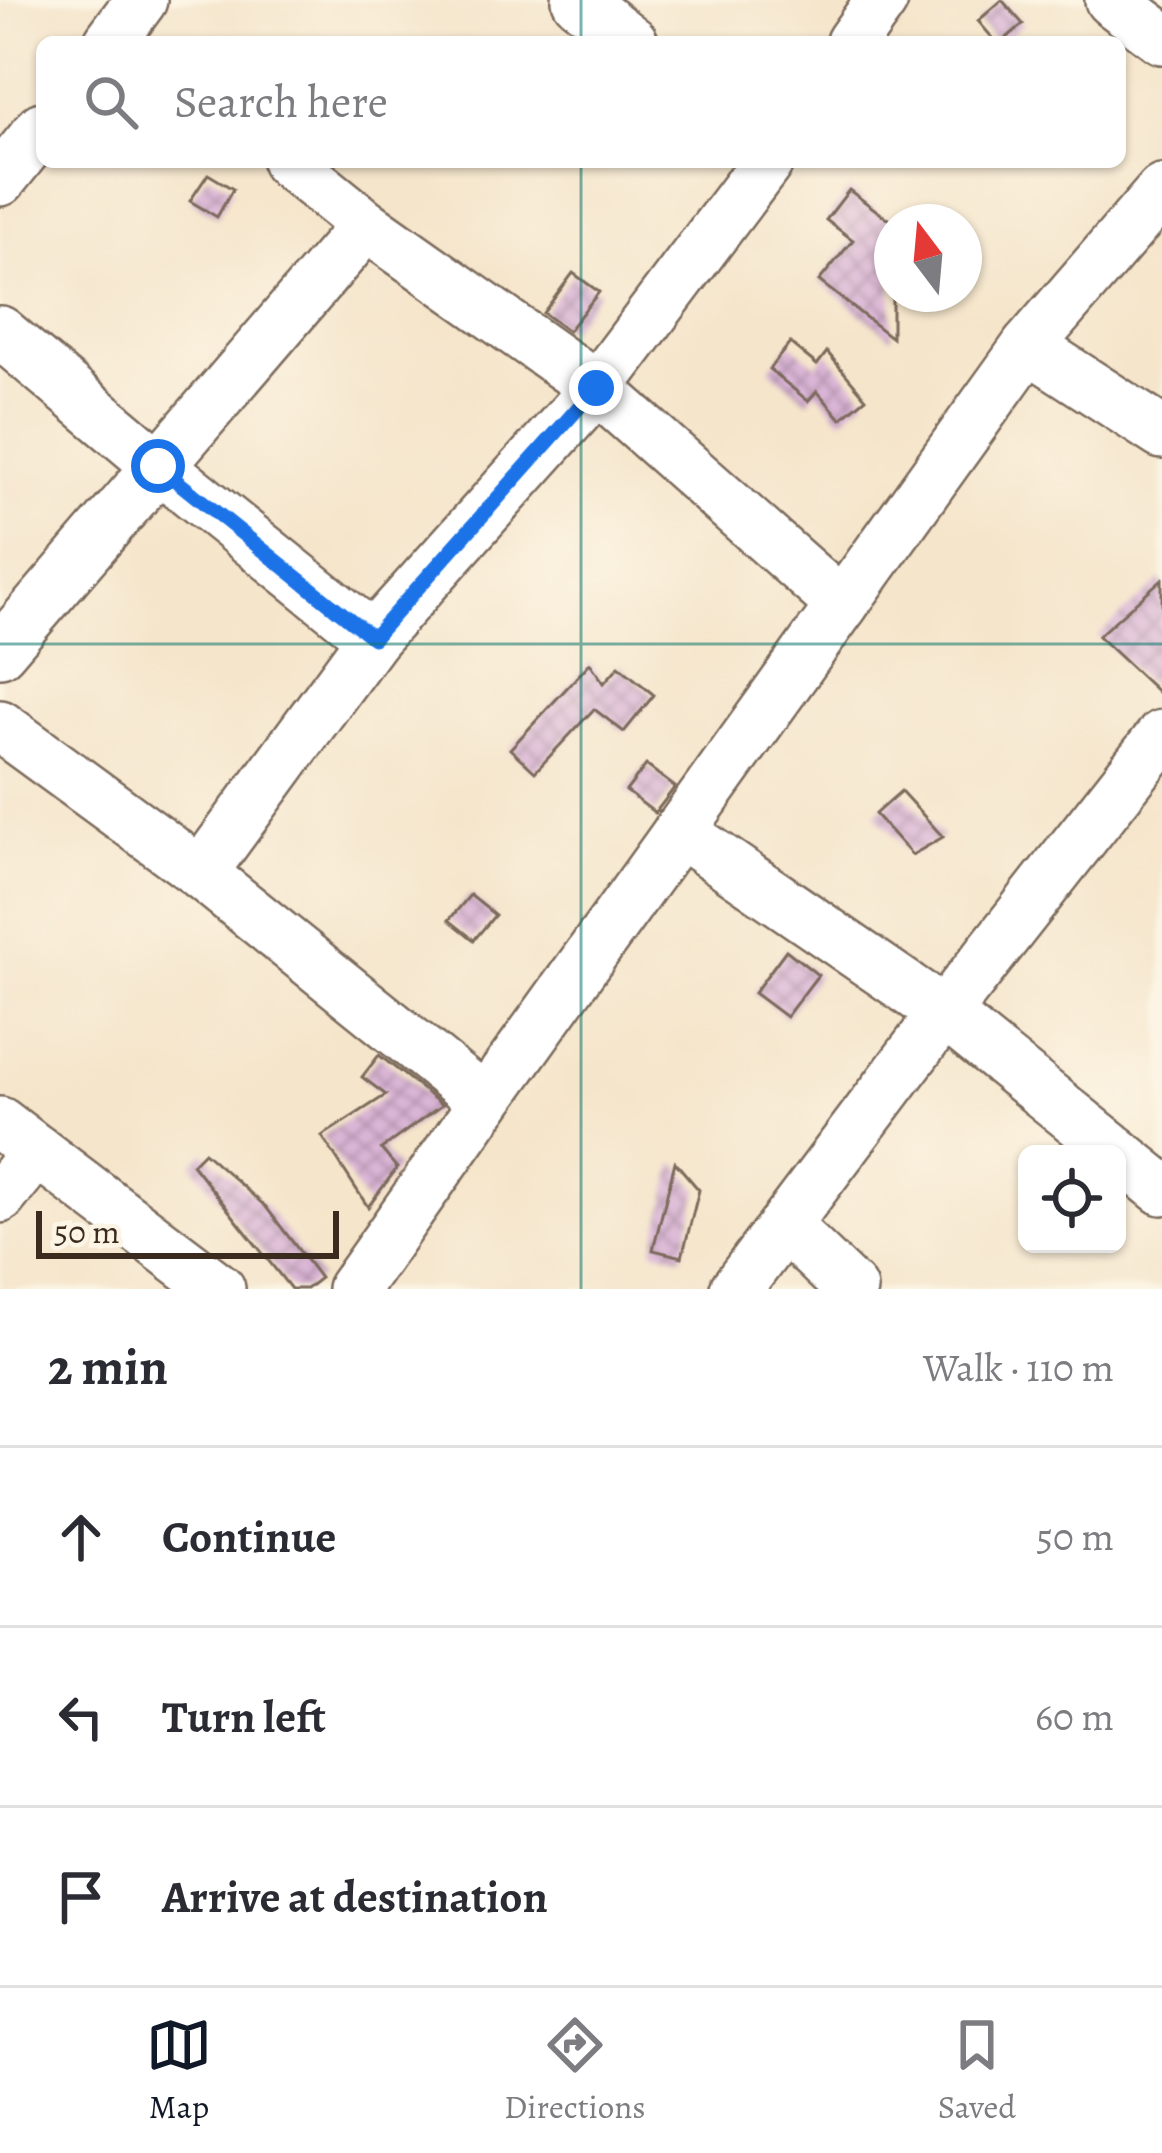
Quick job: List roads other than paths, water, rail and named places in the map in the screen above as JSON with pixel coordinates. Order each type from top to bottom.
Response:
[{"type":"street","points":[[578,0],[624,36]]},
{"type":"street","points":[[856,36],[882,0]]},
{"type":"street","points":[[1111,0],[1162,38]]},
{"type":"street","points":[[0,181],[36,136]]},
{"type":"street","points":[[295,168],[366,225],[596,388],[842,605]]},
{"type":"street","points":[[201,873],[373,638],[596,388],[762,168]]},
{"type":"street","points":[[353,1289],[1028,346],[1162,191]]},
{"type":"street","points":[[0,651],[366,225]]},
{"type":"street","points":[[0,332],[373,638]]},
{"type":"street","points":[[1028,346],[1162,433]]},
{"type":"street","points":[[0,726],[201,873],[484,1102]]},
{"type":"street","points":[[736,1289],[944,1013],[1162,736]]},
{"type":"street","points":[[679,831],[944,1013],[1162,1189]]},
{"type":"street","points":[[0,1197],[18,1137],[218,1289]]},
{"type":"street","points":[[785,1226],[851,1289]]}]
